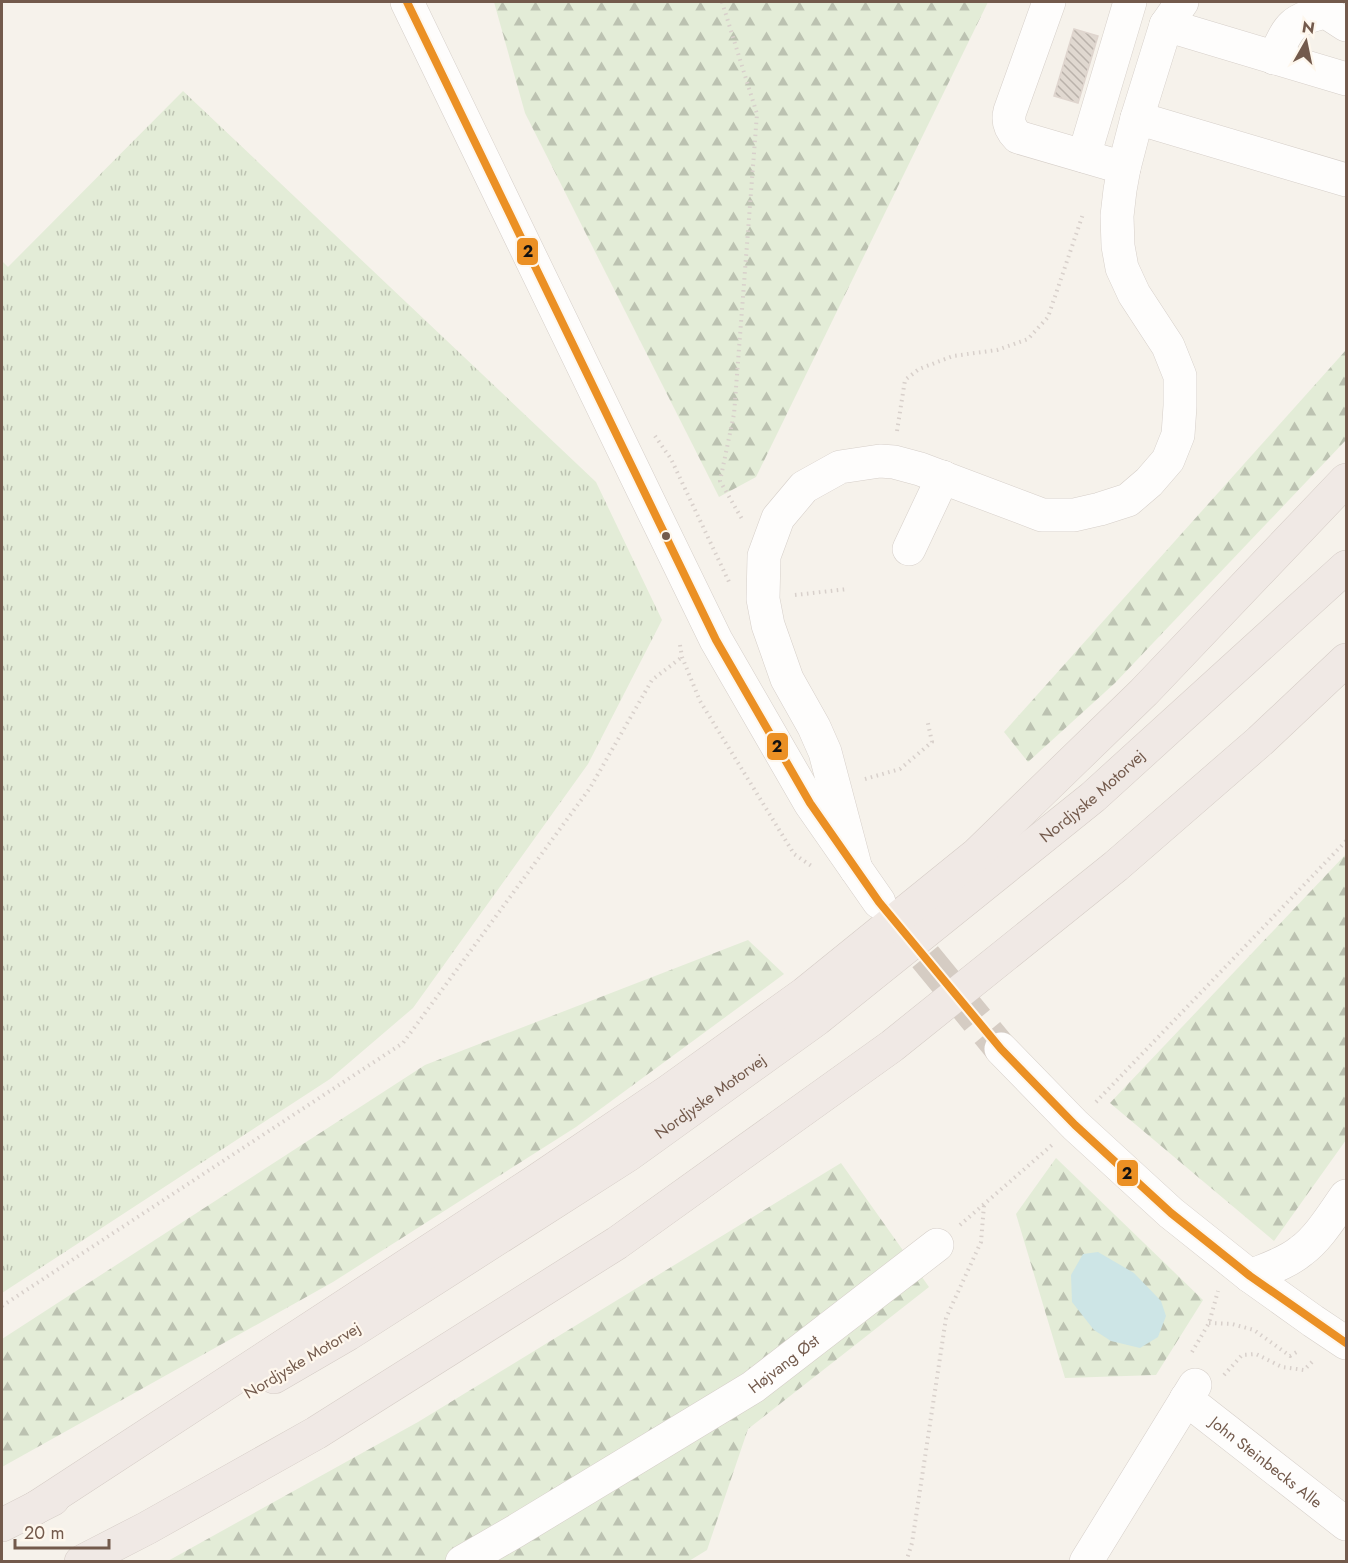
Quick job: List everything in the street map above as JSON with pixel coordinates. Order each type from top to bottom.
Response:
[{"type":"highway","points":[[34,1509],[546,1174],[669,1091],[804,994],[977,854],[1144,692],[1347,480]]},
{"type":"highway","name":"Nordjyske Motorvej","points":[[2,1525],[192,1425],[348,1334],[618,1162],[656,1135],[817,1019],[1093,798],[1347,567]]},
{"type":"highway","points":[[1116,866],[1260,741],[1347,660]]},
{"type":"highway","points":[[81,1562],[147,1528],[316,1433],[617,1244],[891,1046],[1116,866],[1347,688]]},
{"type":"street","points":[[407,2],[716,640],[810,802],[879,902]]},
{"type":"street","points":[[1049,2],[1010,111],[1009,123],[1012,131],[1018,137],[1124,168]]},
{"type":"street","points":[[1084,156],[1130,2]]},
{"type":"street","points":[[856,869],[825,752],[787,679],[768,625],[764,599],[764,556],[778,518],[804,487],[840,467],[880,461],[920,469],[1042,515],[1074,515],[1128,500],[1149,482],[1168,460],[1178,435],[1180,376],[1168,346],[1134,294],[1122,268],[1118,246],[1118,216],[1124,168],[1171,9],[1274,58],[1347,79]]},
{"type":"street","points":[[1274,58],[1287,29],[1304,17],[1340,14]]},
{"type":"street","points":[[1137,118],[1347,180]]},
{"type":"street","points":[[909,549],[943,477]]},
{"type":"street","points":[[1001,1049],[1075,1125],[1171,1213],[1236,1278],[1313,1321],[1334,1348]]},
{"type":"street","points":[[1236,1278],[1290,1259],[1299,1253],[1324,1227],[1347,1196]]},
{"type":"street","name":"Højvang Øst","points":[[462,1562],[753,1387],[937,1245]]},
{"type":"street","points":[[1086,1562],[1190,1392]]},
{"type":"street","name":"John Steinbecks Alle","points":[[1190,1392],[1347,1524]]},
{"type":"path","points":[[722,2],[757,114],[734,414],[720,481],[764,556]]},
{"type":"path","points":[[894,462],[905,380],[919,369],[953,356],[997,350],[1028,339],[1048,317],[1083,213]]},
{"type":"path","points":[[2,1306],[403,1043],[590,788],[652,680],[682,657]]},
{"type":"path","points":[[900,769],[932,742],[927,719]]},
{"type":"path","points":[[937,1245],[1075,1125],[1347,841]]},
{"type":"path","points":[[906,1562],[912,1543],[946,1318],[981,1242],[984,1204]]},
{"type":"path","points":[[1236,1278],[1188,1361],[1190,1392],[1220,1379],[1242,1355],[1256,1354],[1282,1367],[1304,1370],[1334,1348]]},
{"type":"path","points":[[1209,1323],[1232,1324],[1254,1330],[1290,1356],[1308,1344]]},
{"type":"green space","points":[[494,2],[988,2],[756,477],[719,497],[525,113]]},
{"type":"green space","points":[[183,91],[596,482],[662,620],[588,764],[413,1008],[330,1079],[2,1293],[2,261],[8,267]]},
{"type":"green space","points":[[1346,350],[1346,440],[1115,683],[1028,762],[1004,732]]},
{"type":"green space","points":[[1346,854],[1346,1140],[1274,1241],[1110,1103]]},
{"type":"green space","points":[[748,940],[784,974],[576,1127],[333,1282],[2,1467],[2,1339],[425,1065]]},
{"type":"green space","points":[[1056,1158],[1203,1300],[1156,1375],[1065,1378],[1016,1214]]},
{"type":"green space","points":[[841,1163],[929,1287],[748,1429],[707,1550],[689,1561],[166,1562],[418,1422]]},
{"type":"water","points":[[1098,1252],[1134,1273],[1161,1301],[1166,1316],[1158,1337],[1140,1348],[1111,1341],[1094,1330],[1072,1302],[1071,1275],[1083,1254]]},
{"type":"building","points":[[1074,29],[1098,36],[1078,103],[1054,96]]},
{"type":"tunnel","points":[[894,919],[1001,1049]]},
{"type":"transit line","name":"2","points":[[407,2],[716,640],[810,803],[879,902],[1001,1049],[1075,1125],[1171,1213],[1250,1276],[1346,1343]]}]
